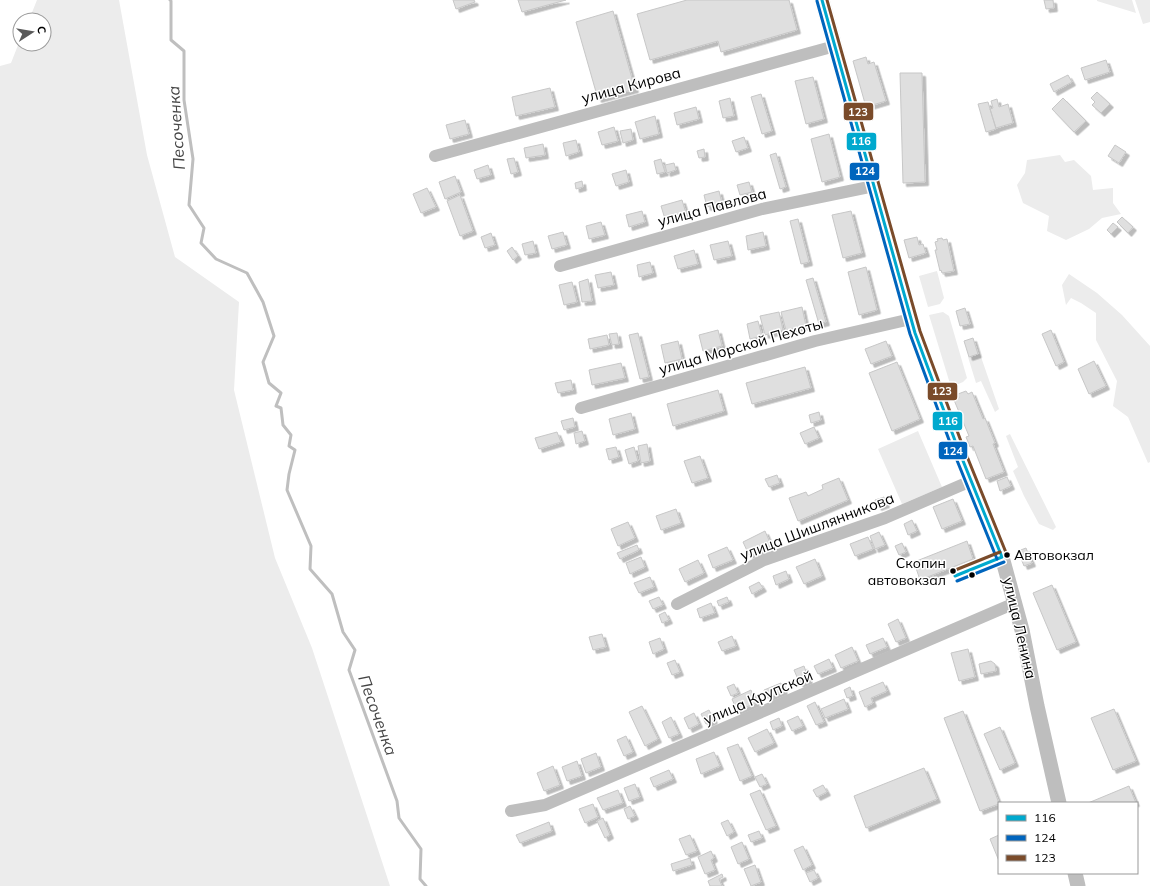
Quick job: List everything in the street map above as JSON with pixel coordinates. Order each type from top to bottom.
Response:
[{"type":"street","name":"улица Ленина","points":[[822,0],[915,333],[971,481],[1002,557],[1022,630],[1037,706],[1059,802]]},
{"type":"street","name":"улица Кирова","points":[[435,156],[835,46]]},
{"type":"street","name":"улица Павлова","points":[[560,266],[762,209],[874,186]]},
{"type":"street","name":"улица Морской Пехоты","points":[[581,408],[815,341],[911,319]]},
{"type":"street","name":"улица Шишлянникова","points":[[677,604],[764,560],[885,518],[971,481]]},
{"type":"street","name":"улица Крупской","points":[[511,811],[545,805],[1015,603]]},
{"type":"street","points":[[1075,874],[1078,886]]},
{"type":"shaded area","points":[[37,0],[119,0],[147,155],[175,257],[239,302],[234,390],[275,558],[312,648],[390,886],[0,886],[0,66],[11,63],[15,52],[52,52],[52,12],[32,12]]},
{"type":"shaded area","points":[[1132,0],[1136,13],[1097,1]]},
{"type":"shaded area","points":[[1135,0],[1150,0],[1150,22],[1143,24]]},
{"type":"shaded area","points":[[1060,155],[1065,162],[1074,160],[1091,176],[1093,190],[1113,188],[1113,203],[1121,214],[1102,218],[1089,229],[1066,240],[1047,231],[1049,216],[1023,203],[1017,185],[1025,173],[1027,160]]},
{"type":"shaded area","points":[[937,271],[944,298],[940,304],[928,307],[919,276]]},
{"type":"shaded area","points":[[1069,274],[1097,293],[1122,315],[1150,346],[1150,462],[1148,463],[1128,417],[1113,406],[1117,381],[1096,340],[1096,313],[1071,298],[1066,305],[1062,285]]},
{"type":"shaded area","points":[[943,312],[949,316],[967,378],[963,382],[951,387],[929,315]]},
{"type":"shaded area","points":[[980,354],[999,409],[995,412],[981,381],[976,383],[968,357]]},
{"type":"shaded area","points":[[918,431],[942,487],[902,504],[878,449]]},
{"type":"shaded area","points":[[1010,434],[1056,527],[1053,530],[1039,524],[1024,496],[1013,471],[1018,467],[1006,436]]},
{"type":"building","points":[[453,0],[474,0],[475,2],[456,9]]},
{"type":"building","points":[[518,0],[566,0],[522,12]]},
{"type":"building","points":[[687,0],[789,0],[797,30],[721,52],[718,41],[650,60],[637,14]]},
{"type":"building","points":[[1044,0],[1053,0],[1054,8],[1046,9]]},
{"type":"building","points":[[613,11],[635,89],[598,99],[576,22]]},
{"type":"building","points":[[866,57],[868,64],[874,62],[886,101],[866,107],[853,61]]},
{"type":"building","points":[[1106,60],[1110,72],[1085,80],[1081,68]]},
{"type":"building","points":[[900,73],[922,73],[925,182],[903,183]]},
{"type":"building","points":[[1068,75],[1072,82],[1054,92],[1050,84]]},
{"type":"building","points":[[813,77],[824,119],[806,124],[795,81]]},
{"type":"building","points":[[550,88],[555,107],[516,116],[512,97]]},
{"type":"building","points":[[1097,92],[1110,104],[1101,113],[1092,105],[1095,102],[1091,98]]},
{"type":"building","points":[[761,94],[772,131],[762,134],[751,97]]},
{"type":"building","points":[[730,98],[734,116],[723,118],[719,101]]},
{"type":"building","points":[[1063,98],[1086,121],[1074,132],[1052,109]]},
{"type":"building","points":[[997,99],[999,107],[1008,104],[1013,123],[996,128],[990,109],[993,108],[991,101]]},
{"type":"building","points":[[988,102],[996,129],[986,132],[978,104]]},
{"type":"building","points":[[696,107],[699,119],[677,125],[674,113]]},
{"type":"building","points":[[655,116],[659,134],[640,139],[635,122]]},
{"type":"building","points":[[465,120],[469,134],[450,139],[446,125]]},
{"type":"building","points":[[614,127],[618,141],[602,145],[598,132]]},
{"type":"building","points":[[631,129],[633,140],[623,143],[620,131]]},
{"type":"building","points":[[829,134],[840,177],[822,182],[811,139]]},
{"type":"building","points":[[744,137],[748,148],[736,152],[732,141]]},
{"type":"building","points":[[576,140],[579,152],[566,156],[563,143]]},
{"type":"building","points":[[543,144],[545,155],[526,158],[524,148]]},
{"type":"building","points":[[1115,145],[1126,152],[1119,163],[1108,156]]},
{"type":"building","points":[[704,149],[705,157],[699,158],[697,151]]},
{"type":"building","points":[[776,153],[786,187],[780,189],[770,155]]},
{"type":"building","points":[[514,158],[518,172],[511,174],[507,159]]},
{"type":"building","points":[[661,159],[665,172],[657,174],[654,161]]},
{"type":"building","points":[[674,163],[676,170],[667,173],[665,165]]},
{"type":"building","points":[[488,165],[491,175],[477,179],[474,170]]},
{"type":"building","points":[[626,170],[629,182],[616,186],[612,174]]},
{"type":"building","points":[[455,176],[461,192],[445,199],[439,182]]},
{"type":"building","points":[[582,181],[583,187],[576,189],[575,183]]},
{"type":"building","points":[[749,182],[752,192],[740,195],[737,185]]},
{"type":"building","points":[[427,188],[436,207],[421,213],[413,194]]},
{"type":"building","points":[[719,191],[722,203],[707,207],[704,195]]},
{"type":"building","points":[[460,195],[473,231],[460,236],[447,201]]},
{"type":"building","points":[[682,200],[686,213],[665,219],[661,206]]},
{"type":"building","points":[[642,211],[645,222],[629,227],[626,215]]},
{"type":"building","points":[[851,211],[862,253],[843,258],[832,215]]},
{"type":"building","points":[[1122,217],[1133,227],[1128,233],[1117,222]]},
{"type":"building","points":[[798,219],[809,262],[801,264],[790,221]]},
{"type":"building","points":[[601,222],[605,235],[589,239],[586,226]]},
{"type":"building","points":[[1113,223],[1118,227],[1111,234],[1107,230]]},
{"type":"building","points":[[563,232],[567,245],[552,249],[548,236]]},
{"type":"building","points":[[763,232],[766,246],[748,250],[746,236]]},
{"type":"building","points":[[491,233],[495,245],[485,248],[481,237]]},
{"type":"building","points":[[917,237],[919,245],[923,244],[926,253],[909,258],[904,240]]},
{"type":"building","points":[[942,238],[943,240],[947,239],[954,271],[942,273],[941,270],[940,271],[935,250],[937,250],[935,242],[938,241],[937,239]]},
{"type":"building","points":[[533,241],[536,253],[525,255],[522,244]]},
{"type":"building","points":[[728,241],[732,256],[714,260],[710,245]]},
{"type":"building","points":[[512,247],[518,256],[513,260],[507,251]]},
{"type":"building","points":[[694,250],[698,264],[678,269],[674,256]]},
{"type":"building","points":[[650,262],[653,273],[639,277],[637,265]]},
{"type":"building","points":[[866,267],[877,310],[859,315],[848,272]]},
{"type":"building","points":[[611,272],[614,285],[598,288],[595,275]]},
{"type":"building","points":[[813,278],[826,322],[819,324],[806,280]]},
{"type":"building","points":[[588,279],[592,301],[582,302],[579,282]]},
{"type":"building","points":[[572,282],[577,302],[564,305],[559,285]]},
{"type":"building","points":[[802,307],[806,326],[786,330],[781,312]]},
{"type":"building","points":[[965,308],[970,324],[960,326],[956,311]]},
{"type":"building","points":[[779,312],[783,330],[765,335],[760,316]]},
{"type":"building","points":[[758,321],[762,336],[750,339],[747,324]]},
{"type":"building","points":[[718,330],[722,346],[703,351],[699,335]]},
{"type":"building","points":[[1051,330],[1064,362],[1056,366],[1042,334]]},
{"type":"building","points":[[617,333],[619,344],[612,345],[609,334]]},
{"type":"building","points":[[638,333],[649,377],[640,379],[629,335]]},
{"type":"building","points":[[607,335],[609,345],[590,349],[588,339]]},
{"type":"building","points":[[973,338],[978,354],[969,357],[964,341]]},
{"type":"building","points":[[678,341],[682,359],[665,363],[661,345]]},
{"type":"building","points":[[886,341],[892,356],[871,364],[865,349]]},
{"type":"building","points":[[1094,361],[1106,386],[1089,394],[1078,369]]},
{"type":"building","points":[[897,362],[920,419],[892,431],[869,373]]},
{"type":"building","points":[[621,363],[625,378],[592,385],[589,370]]},
{"type":"building","points":[[805,367],[811,388],[752,404],[746,383]]},
{"type":"building","points":[[571,380],[573,390],[558,393],[555,383]]},
{"type":"building","points":[[718,390],[724,411],[673,426],[667,404]]},
{"type":"building","points":[[966,391],[968,394],[972,392],[983,419],[985,418],[1004,472],[986,479],[973,446],[970,447],[966,437],[969,436],[954,400],[959,398],[958,394]]},
{"type":"building","points":[[819,412],[821,420],[811,423],[809,415]]},
{"type":"building","points":[[631,413],[635,429],[613,435],[609,419]]},
{"type":"building","points":[[573,418],[575,427],[564,430],[561,421]]},
{"type":"building","points":[[814,427],[819,438],[805,444],[800,433]]},
{"type":"building","points":[[582,431],[585,441],[576,444],[574,433]]},
{"type":"building","points":[[557,432],[561,442],[539,449],[535,438]]},
{"type":"building","points":[[647,444],[650,461],[641,463],[638,446]]},
{"type":"building","points":[[616,447],[619,457],[609,460],[606,449]]},
{"type":"building","points":[[634,447],[638,461],[629,464],[625,450]]},
{"type":"building","points":[[700,456],[708,478],[692,483],[684,461]]},
{"type":"building","points":[[777,475],[780,483],[769,487],[765,479]]},
{"type":"building","points":[[1007,477],[1011,486],[1000,491],[997,481]]},
{"type":"building","points":[[839,478],[848,500],[798,521],[789,498],[806,492],[808,496],[823,489],[822,485]]},
{"type":"building","points":[[884,497],[886,504],[878,507],[875,500]]},
{"type":"building","points":[[953,499],[962,521],[942,529],[933,507]]},
{"type":"building","points":[[676,509],[681,523],[661,530],[656,516]]},
{"type":"building","points":[[912,520],[917,531],[908,535],[904,524]]},
{"type":"building","points":[[628,522],[635,538],[618,546],[611,529]]},
{"type":"building","points":[[765,531],[771,545],[749,555],[743,542]]},
{"type":"building","points":[[879,532],[885,545],[875,549],[870,536]]},
{"type":"building","points":[[868,537],[873,549],[855,556],[850,544]]},
{"type":"building","name":"Скопин автовокзал","points":[[967,541],[973,559],[920,580],[914,562]]},
{"type":"building","points":[[902,543],[906,552],[899,555],[895,546]]},
{"type":"building","points":[[637,545],[639,550],[620,559],[617,553]]},
{"type":"building","points":[[727,547],[733,560],[713,568],[708,555]]},
{"type":"building","points":[[1026,548],[1032,563],[1024,566],[1018,551]]},
{"type":"building","points":[[641,557],[645,567],[630,574],[626,563]]},
{"type":"building","points":[[815,559],[822,576],[804,584],[796,567]]},
{"type":"building","points":[[698,560],[704,573],[685,582],[679,569]]},
{"type":"building","points":[[786,571],[789,579],[776,585],[773,576]]},
{"type":"building","points":[[650,577],[654,587],[639,593],[634,583]]},
{"type":"building","points":[[759,582],[763,588],[752,594],[749,587]]},
{"type":"building","points":[[1052,585],[1076,642],[1057,650],[1033,593]]},
{"type":"building","points":[[659,597],[663,605],[653,609],[649,601]]},
{"type":"building","points":[[727,597],[729,602],[719,606],[717,601]]},
{"type":"building","points":[[711,603],[715,613],[700,618],[697,609]]},
{"type":"building","points":[[665,612],[669,620],[662,623],[659,615]]},
{"type":"building","points":[[898,619],[906,638],[896,642],[888,624]]},
{"type":"building","points":[[602,634],[606,647],[593,650],[589,637]]},
{"type":"building","points":[[732,636],[736,646],[722,651],[718,642]]},
{"type":"building","points":[[660,638],[664,649],[653,654],[649,642]]},
{"type":"building","points":[[883,638],[887,647],[870,654],[866,645]]},
{"type":"building","points":[[852,647],[858,661],[841,668],[835,655]]},
{"type":"building","points":[[968,649],[975,677],[959,681],[951,653]]},
{"type":"building","points":[[829,659],[833,668],[818,674],[814,666]]},
{"type":"building","points":[[675,660],[680,672],[672,675],[667,663]]},
{"type":"building","points":[[991,661],[995,664],[996,671],[981,674],[979,664]]},
{"type":"building","points":[[804,666],[809,680],[800,684],[794,670]]},
{"type":"building","points":[[883,682],[887,691],[871,698],[873,703],[865,707],[859,692]]},
{"type":"building","points":[[781,683],[784,691],[767,698],[764,690]]},
{"type":"building","points":[[734,684],[738,693],[731,696],[727,687]]},
{"type":"building","points":[[850,687],[853,696],[847,698],[844,690]]},
{"type":"building","points":[[751,690],[756,703],[737,711],[732,699]]},
{"type":"building","points":[[844,699],[848,709],[825,718],[821,709]]},
{"type":"building","points":[[815,702],[824,722],[816,725],[807,706]]},
{"type":"building","points":[[642,706],[658,739],[645,746],[629,712]]},
{"type":"building","points":[[1114,709],[1136,761],[1113,770],[1091,718]]},
{"type":"building","points":[[709,710],[714,720],[706,724],[701,714]]},
{"type":"building","points":[[963,711],[999,802],[998,804],[980,811],[944,718]]},
{"type":"building","points":[[694,713],[699,724],[689,729],[684,718]]},
{"type":"building","points":[[798,716],[803,726],[792,731],[787,721]]},
{"type":"building","points":[[671,717],[679,734],[669,738],[662,722]]},
{"type":"building","points":[[779,718],[782,726],[773,730],[770,722]]},
{"type":"building","points":[[1000,727],[1015,763],[1000,770],[984,734]]},
{"type":"building","points":[[767,729],[774,743],[755,752],[748,738]]},
{"type":"building","points":[[626,736],[633,752],[624,756],[617,740]]},
{"type":"building","points":[[738,744],[752,776],[740,781],[727,748]]},
{"type":"building","points":[[714,752],[720,766],[701,774],[696,759]]},
{"type":"building","points":[[596,753],[601,767],[586,773],[581,759]]},
{"type":"building","points":[[577,761],[582,776],[567,781],[562,767]]},
{"type":"building","points":[[553,766],[560,785],[544,791],[537,773]]},
{"type":"building","points":[[924,768],[937,799],[866,828],[854,796]]},
{"type":"building","points":[[669,770],[673,779],[654,787],[650,778]]},
{"type":"building","points":[[762,774],[767,784],[760,787],[755,777]]},
{"type":"building","points":[[635,784],[640,797],[629,801],[624,788]]},
{"type":"building","points":[[823,785],[827,792],[817,797],[813,790]]},
{"type":"building","points":[[1129,786],[1136,802],[1090,802]]},
{"type":"building","points":[[618,790],[623,803],[603,810],[597,798]]},
{"type":"building","points":[[760,790],[776,826],[766,830],[750,794]]},
{"type":"building","points":[[593,804],[598,817],[585,823],[579,809]]},
{"type":"building","points":[[630,806],[635,816],[628,819],[624,809]]},
{"type":"building","points":[[603,818],[610,835],[605,838],[597,821]]},
{"type":"building","points":[[728,820],[734,832],[727,836],[721,823]]},
{"type":"building","points":[[549,822],[552,831],[520,843],[516,835]]},
{"type":"building","points":[[759,831],[762,838],[751,842],[748,835]]},
{"type":"building","points":[[690,835],[697,851],[686,855],[679,839]]},
{"type":"building","points":[[998,835],[998,859],[990,839]]},
{"type":"building","points":[[742,842],[749,859],[738,864],[731,847]]},
{"type":"building","points":[[803,846],[812,865],[803,870],[794,850]]},
{"type":"building","points":[[711,851],[714,858],[711,860],[715,870],[705,874],[698,857]]},
{"type":"building","points":[[690,858],[692,865],[673,871],[671,864]]},
{"type":"building","points":[[755,865],[761,882],[751,886],[744,869]]},
{"type":"building","points":[[814,870],[818,878],[810,882],[806,873]]},
{"type":"building","points":[[722,874],[723,877],[719,879],[722,886],[710,886],[708,881]]},
{"type":"waterway","name":"Песоченка","points":[[170,0],[171,40],[184,51],[184,100],[193,159],[189,205],[204,228],[201,243],[216,259],[247,273],[263,302],[274,336],[263,362],[269,383],[281,393],[276,406],[281,408],[283,425],[291,435],[289,446],[295,450],[287,490],[311,546],[310,569],[332,594],[343,632],[355,650],[349,670],[397,801],[399,818],[421,849],[420,879],[426,886]]},
{"type":"transit line","name":"116","points":[[822,0],[915,333],[957,446],[1002,557]]},
{"type":"transit line","name":"123","points":[[827,0],[920,331],[962,444],[1007,555]]},
{"type":"transit line","name":"124","points":[[817,1],[910,334],[952,448],[997,559]]},
{"type":"transit line","name":"123","points":[[953,571],[1000,552]]},
{"type":"transit line","name":"116","points":[[955,576],[1002,557]]},
{"type":"transit line","name":"124","points":[[957,581],[1004,562]]},
{"type":"place","name":"Автовокзал","points":[[1007,555]]},
{"type":"place","name":"Скопин автовокзал","points":[[953,571]]}]
